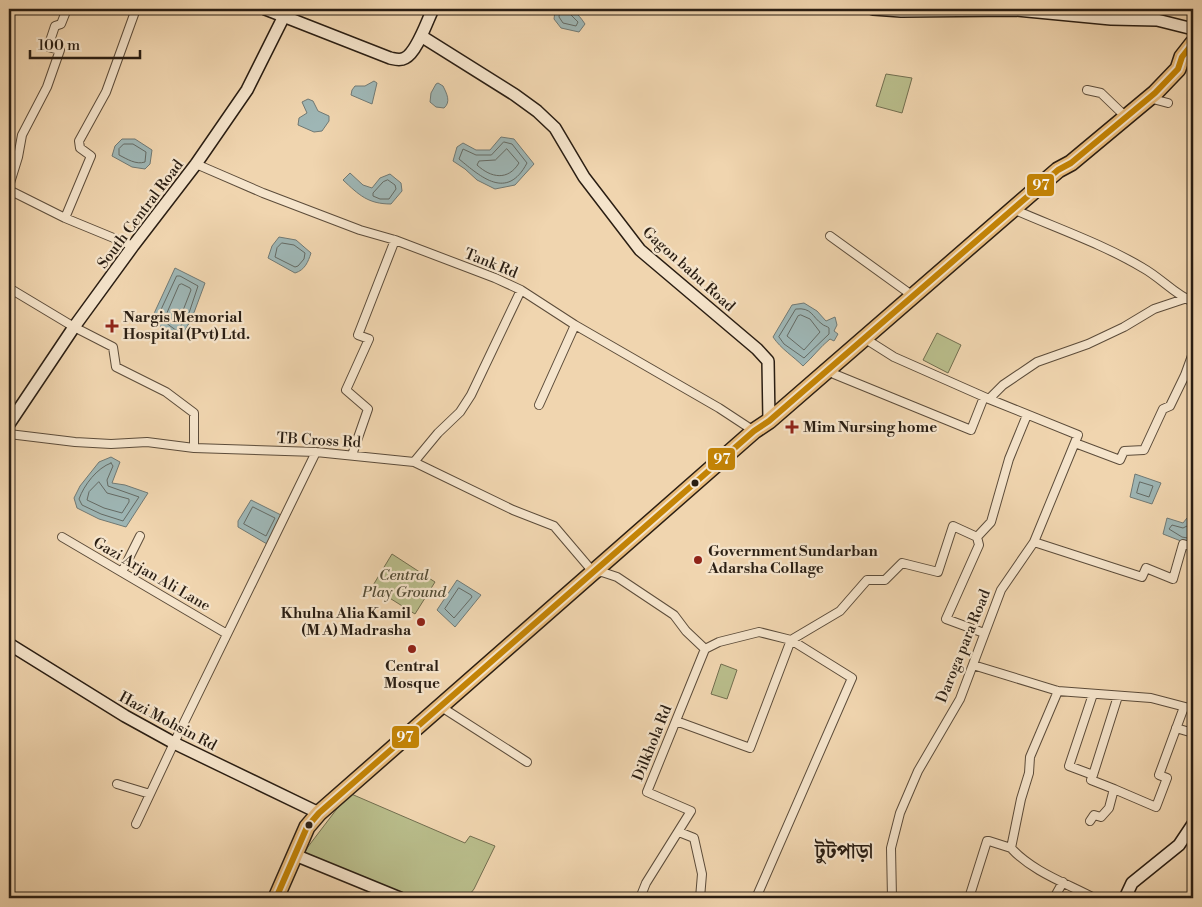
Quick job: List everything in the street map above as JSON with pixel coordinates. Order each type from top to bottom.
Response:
[{"type":"highway","points":[[1178,69],[1182,57],[1193,43]]},
{"type":"highway","points":[[282,898],[307,827],[319,813],[598,572],[834,374],[913,296],[1062,175],[1071,163],[1149,98],[1178,69],[1190,64],[1193,60]]},
{"type":"highway","points":[[276,898],[311,831],[322,817],[490,673],[754,431],[769,421],[867,340],[1016,211]]},
{"type":"street","points":[[9,186],[18,157],[22,135],[47,87],[60,50],[48,47],[55,26],[61,24],[67,9]]},
{"type":"street","points":[[65,218],[91,156],[80,148],[80,141],[106,92],[136,9]]},
{"type":"street","points":[[264,9],[280,12],[390,58],[399,60],[409,55],[421,36],[433,9]]},
{"type":"street","points":[[873,9],[901,11],[990,9],[1066,11],[1111,19],[1157,20],[1193,29]]},
{"type":"street","name":"South Central Road","points":[[9,424],[74,327],[132,246],[196,164],[247,90],[280,12]]},
{"type":"street","name":"Gagon babu Road","points":[[421,36],[537,111],[555,128],[584,177],[640,250],[757,349],[768,361],[769,421]]},
{"type":"street","points":[[1087,90],[1101,93],[1126,117]]},
{"type":"street","points":[[1149,98],[1168,103]]},
{"type":"street","name":"Tank Rd","points":[[196,164],[263,194],[360,230],[395,240],[495,278],[521,290],[575,325],[719,408],[754,431]]},
{"type":"street","points":[[9,190],[65,218],[132,246]]},
{"type":"street","points":[[1016,211],[1144,268],[1183,298],[1193,302]]},
{"type":"street","points":[[830,236],[913,296]]},
{"type":"street","points":[[352,455],[368,409],[346,390],[369,339],[358,335],[395,240]]},
{"type":"street","points":[[9,288],[74,327],[113,347],[116,367],[166,392],[194,413],[194,448]]},
{"type":"street","points":[[414,462],[460,412],[471,395],[521,290]]},
{"type":"street","points":[[834,374],[971,430],[986,398],[1037,362],[1088,344],[1124,327],[1154,309],[1193,296]]},
{"type":"street","points":[[539,405],[575,325]]},
{"type":"street","points":[[867,340],[894,357],[986,398],[1078,435],[1075,443],[1120,460],[1124,451],[1144,450],[1163,410],[1170,406],[1193,353]]},
{"type":"street","points":[[977,537],[991,522],[1009,459],[1027,415]]},
{"type":"street","name":"TB Cross Rd","points":[[9,434],[75,442],[111,444],[147,442],[194,448],[316,452],[414,462],[513,510],[554,526],[598,572]]},
{"type":"street","name":"Daroga para Road","points":[[892,898],[891,848],[900,813],[918,771],[960,699],[1001,590],[1034,542],[1075,443]]},
{"type":"street","points":[[136,824],[174,742],[316,452]]},
{"type":"street","points":[[676,721],[750,748],[791,640],[840,611],[868,580],[885,580],[902,563],[938,572],[953,526],[977,537]]},
{"type":"street","points":[[122,572],[140,536]]},
{"type":"street","name":"Gazi Arjan Ali Lane","points":[[62,537],[228,634]]},
{"type":"street","points":[[977,537],[979,545],[946,619],[984,633]]},
{"type":"street","points":[[1034,542],[1142,577],[1146,568],[1174,579],[1183,544],[1193,547]]},
{"type":"street","points":[[598,572],[617,577],[674,615],[686,631],[705,649],[719,642],[759,632],[791,640],[852,678],[756,898]]},
{"type":"street","name":"Hazi Mohsin Rd","points":[[9,644],[125,716],[319,813]]},
{"type":"street","name":"Dilkhola Rd","points":[[640,898],[646,883],[691,812],[647,792],[705,649]]},
{"type":"street","points":[[973,665],[1058,691],[1151,698],[1193,709]]},
{"type":"street","points":[[1011,848],[1021,799],[1029,773],[1030,757],[1058,691]]},
{"type":"street","points":[[1093,694],[1069,766],[1093,775]]},
{"type":"street","points":[[1118,696],[1091,780],[1156,807],[1167,778],[1159,775],[1184,706]]},
{"type":"street","points":[[446,710],[527,762]]},
{"type":"street","points":[[1176,728],[1193,733]]},
{"type":"street","points":[[117,784],[150,794]]},
{"type":"street","points":[[1090,821],[1094,814],[1101,817],[1109,808],[1114,789]]},
{"type":"street","points":[[1125,898],[1132,883],[1179,845],[1193,824]]},
{"type":"street","points":[[678,832],[694,838],[702,874],[700,898]]},
{"type":"street","points":[[969,898],[987,841],[989,840],[1011,848],[1018,856],[1037,869],[1094,898]]},
{"type":"street","points":[[297,856],[400,898]]},
{"type":"street","points":[[1054,898],[1063,882]]},
{"type":"green space","points":[[886,74],[912,78],[902,113],[876,106]]},
{"type":"green space","points":[[937,333],[961,345],[948,373],[923,360]]},
{"type":"green space","name":"Central Play Ground","points":[[392,554],[435,582],[415,614],[372,587]]},
{"type":"green space","points":[[721,664],[737,670],[727,699],[711,694]]},
{"type":"green space","points":[[349,793],[465,843],[470,836],[495,846],[474,889],[467,898],[410,898],[304,852]]},
{"type":"water","points":[[558,9],[574,12],[580,17],[585,24],[579,32],[561,28],[554,19],[555,11]]},
{"type":"water","points":[[374,81],[377,83],[372,104],[351,95],[355,86],[365,86]]},
{"type":"water","points":[[438,83],[443,86],[448,98],[444,108],[436,107],[430,102],[431,93]]},
{"type":"water","points":[[308,99],[313,101],[318,111],[329,116],[329,121],[322,131],[314,132],[298,125],[299,118],[307,113],[302,102]]},
{"type":"water","points":[[501,137],[514,139],[534,164],[515,185],[495,189],[477,180],[453,161],[457,147],[463,143],[476,150],[490,150]]},
{"type":"water","points":[[122,139],[135,139],[152,150],[150,164],[145,169],[132,167],[112,156],[115,146]]},
{"type":"water","points":[[350,173],[363,185],[372,188],[380,178],[390,174],[401,183],[402,191],[391,204],[383,204],[364,198],[343,180]]},
{"type":"water","points":[[279,237],[296,240],[311,253],[306,265],[298,272],[295,273],[268,258],[272,246]]},
{"type":"water","points":[[175,268],[205,283],[192,318],[180,339],[151,320]]},
{"type":"water","points":[[804,303],[817,311],[826,321],[835,317],[837,325],[834,331],[838,334],[834,341],[830,339],[803,366],[783,349],[773,337],[792,305]]},
{"type":"water","points":[[111,457],[120,462],[112,483],[125,485],[148,493],[126,527],[99,519],[77,508],[74,498],[80,486],[99,462]]},
{"type":"water","points":[[1135,474],[1161,483],[1152,504],[1130,497]]},
{"type":"water","points":[[251,500],[283,516],[267,544],[238,527],[238,521]]},
{"type":"water","points":[[1167,518],[1183,523],[1187,518],[1193,521],[1191,545],[1163,534]]},
{"type":"water","points":[[457,580],[481,595],[455,627],[437,610]]},
{"type":"transit line","name":"97","points":[[276,898],[307,827],[319,813],[754,431],[769,421],[1058,170],[1071,163],[1155,93],[1178,69],[1182,57],[1193,43]]},
{"type":"place","name":"Nargis Memorial Hospital (Pvt) Ltd.","points":[[112,326]]},
{"type":"place","name":"Mim Nursing home","points":[[792,427]]},
{"type":"place","name":"Government Sundarban Adarsha Collage","points":[[698,560]]},
{"type":"place","name":"Khulna Alia Kamil (M A) Madrasha","points":[[421,622]]},
{"type":"place","name":"Central Mosque","points":[[412,649]]},
{"type":"district","name":"টুটপাড়া","points":[[844,851]]}]
